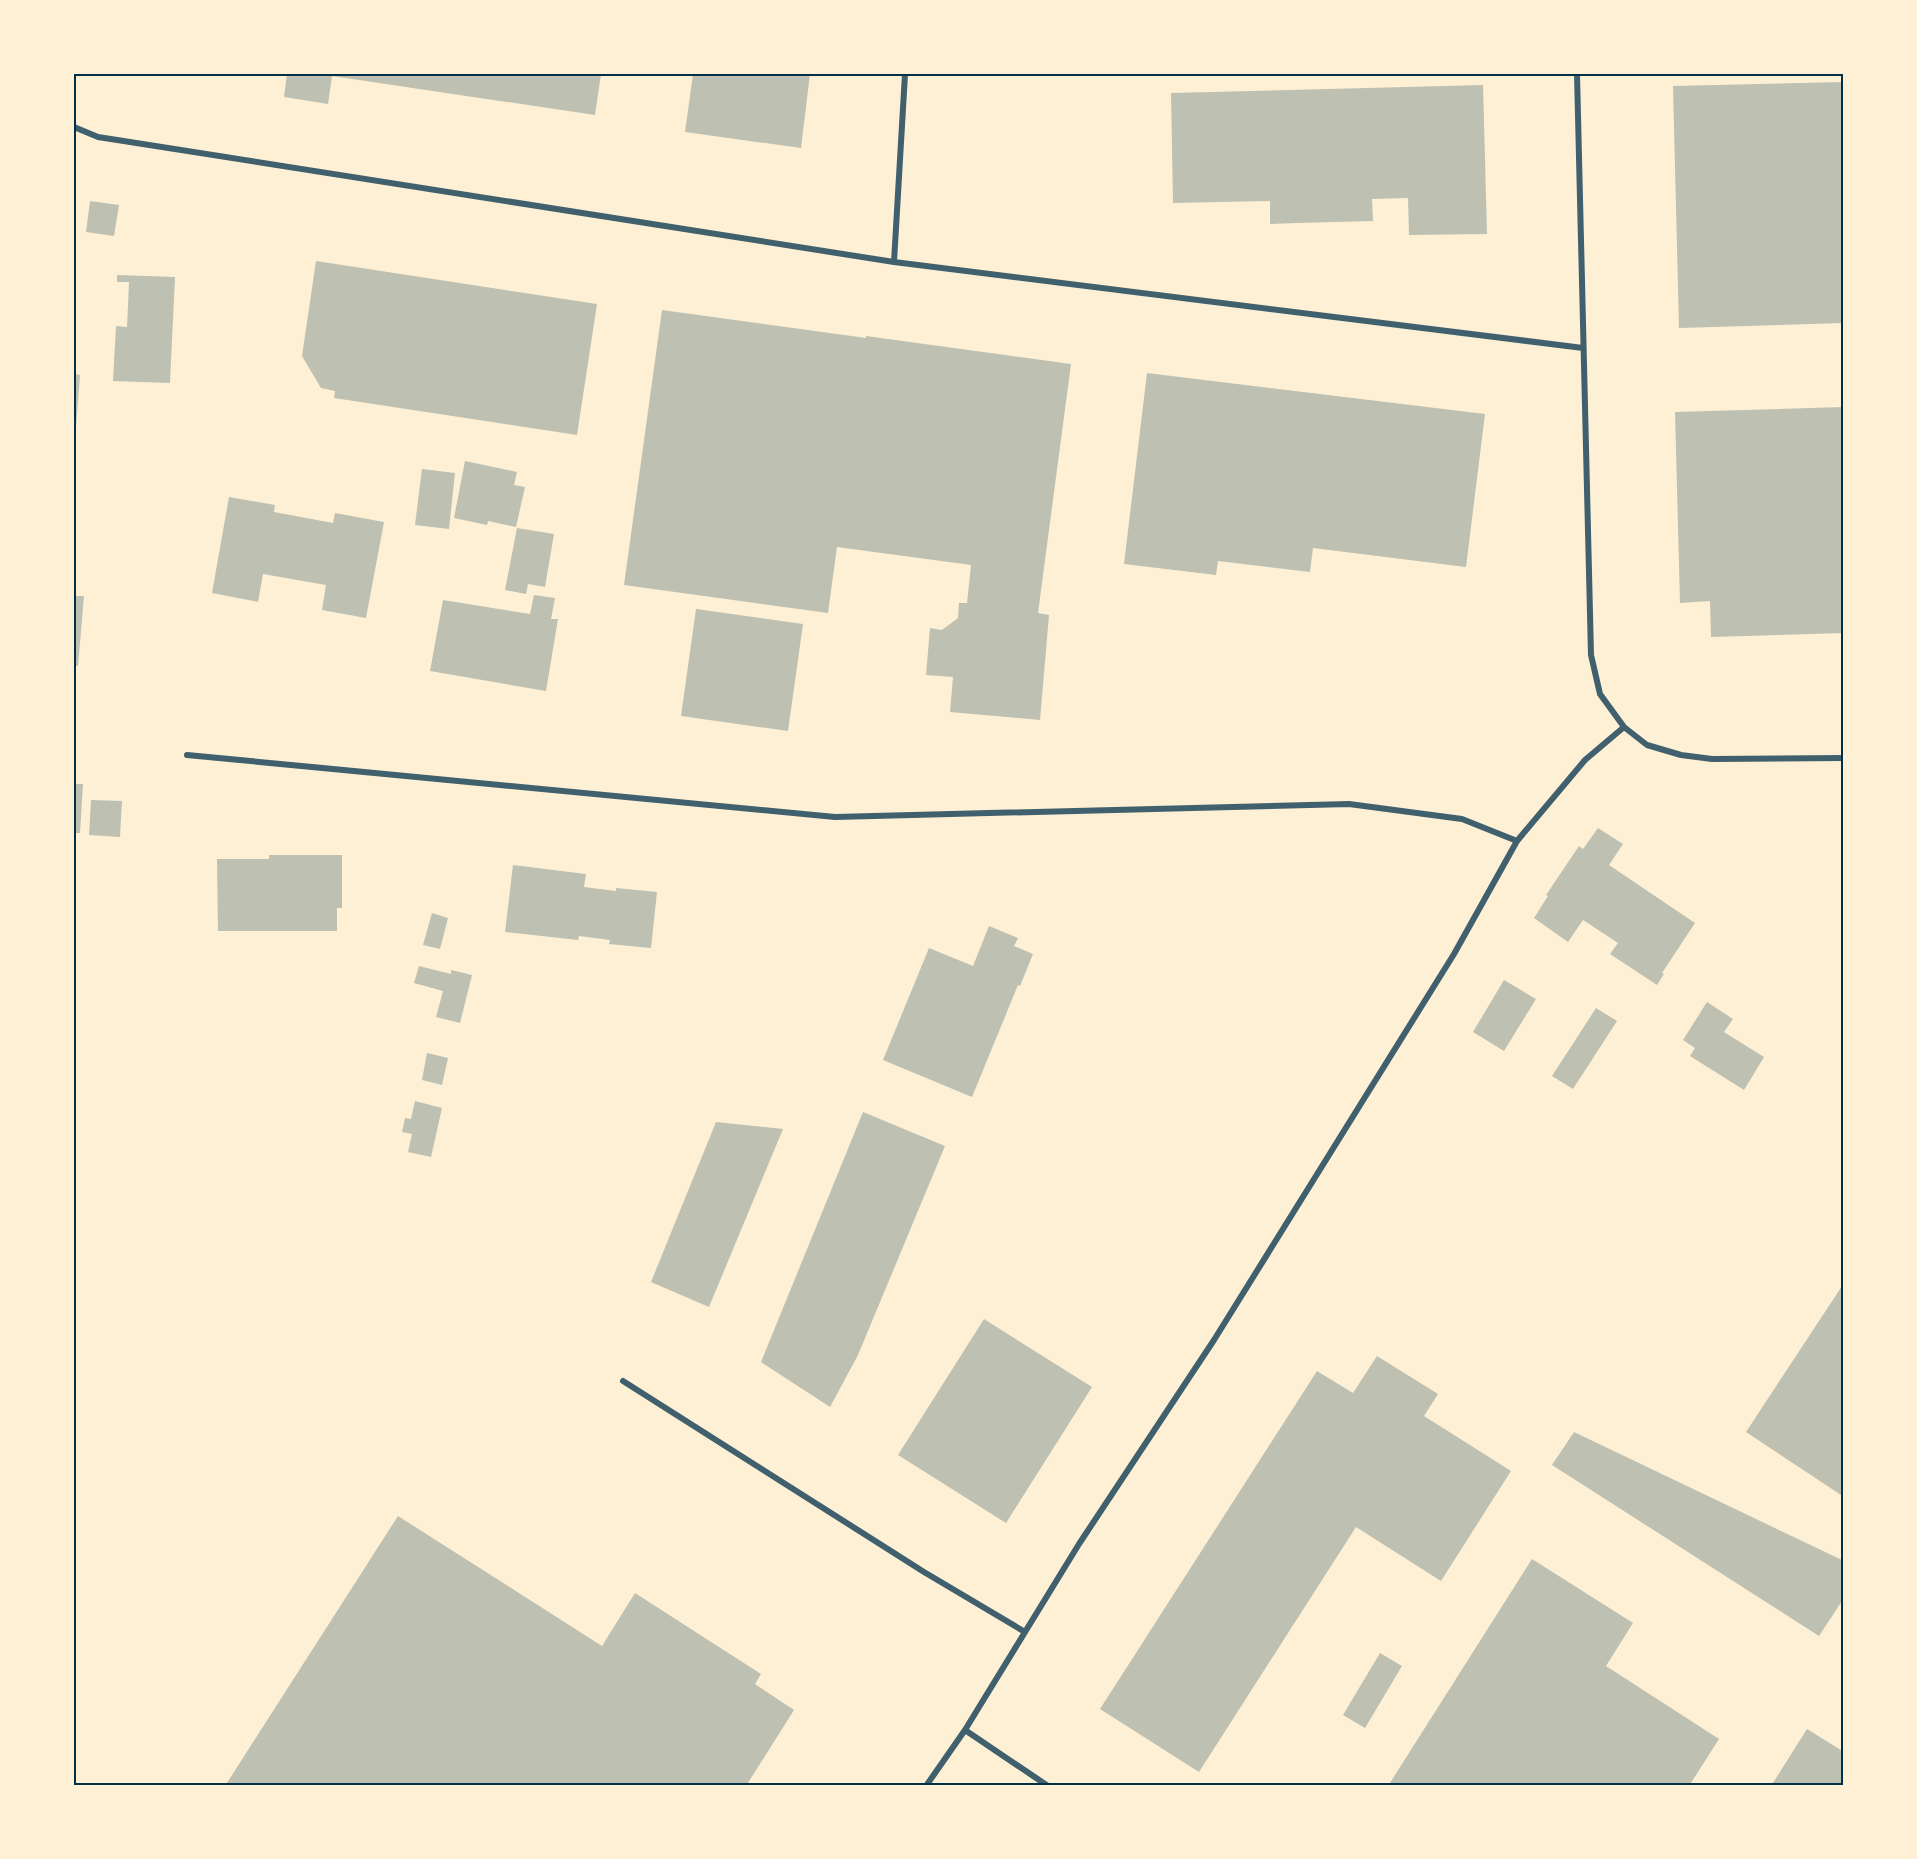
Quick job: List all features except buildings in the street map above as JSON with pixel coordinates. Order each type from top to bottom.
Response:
[{"type":"street","points":[[894,262],[905,74]]},
{"type":"street","points":[[1577,74],[1591,655],[1600,694],[1624,727],[1647,745],[1681,755],[1712,759],[1844,758]]},
{"type":"street","points":[[74,127],[98,137],[894,262],[1583,348]]},
{"type":"street","points":[[926,1785],[965,1730],[1079,1544],[1214,1340],[1454,954],[1517,841],[1585,760],[1624,727]]},
{"type":"street","points":[[187,754],[835,817],[1349,804],[1462,819],[1517,841]]},
{"type":"street","points":[[623,1381],[924,1572],[1025,1632]]},
{"type":"street","points":[[965,1730],[1048,1785]]}]
